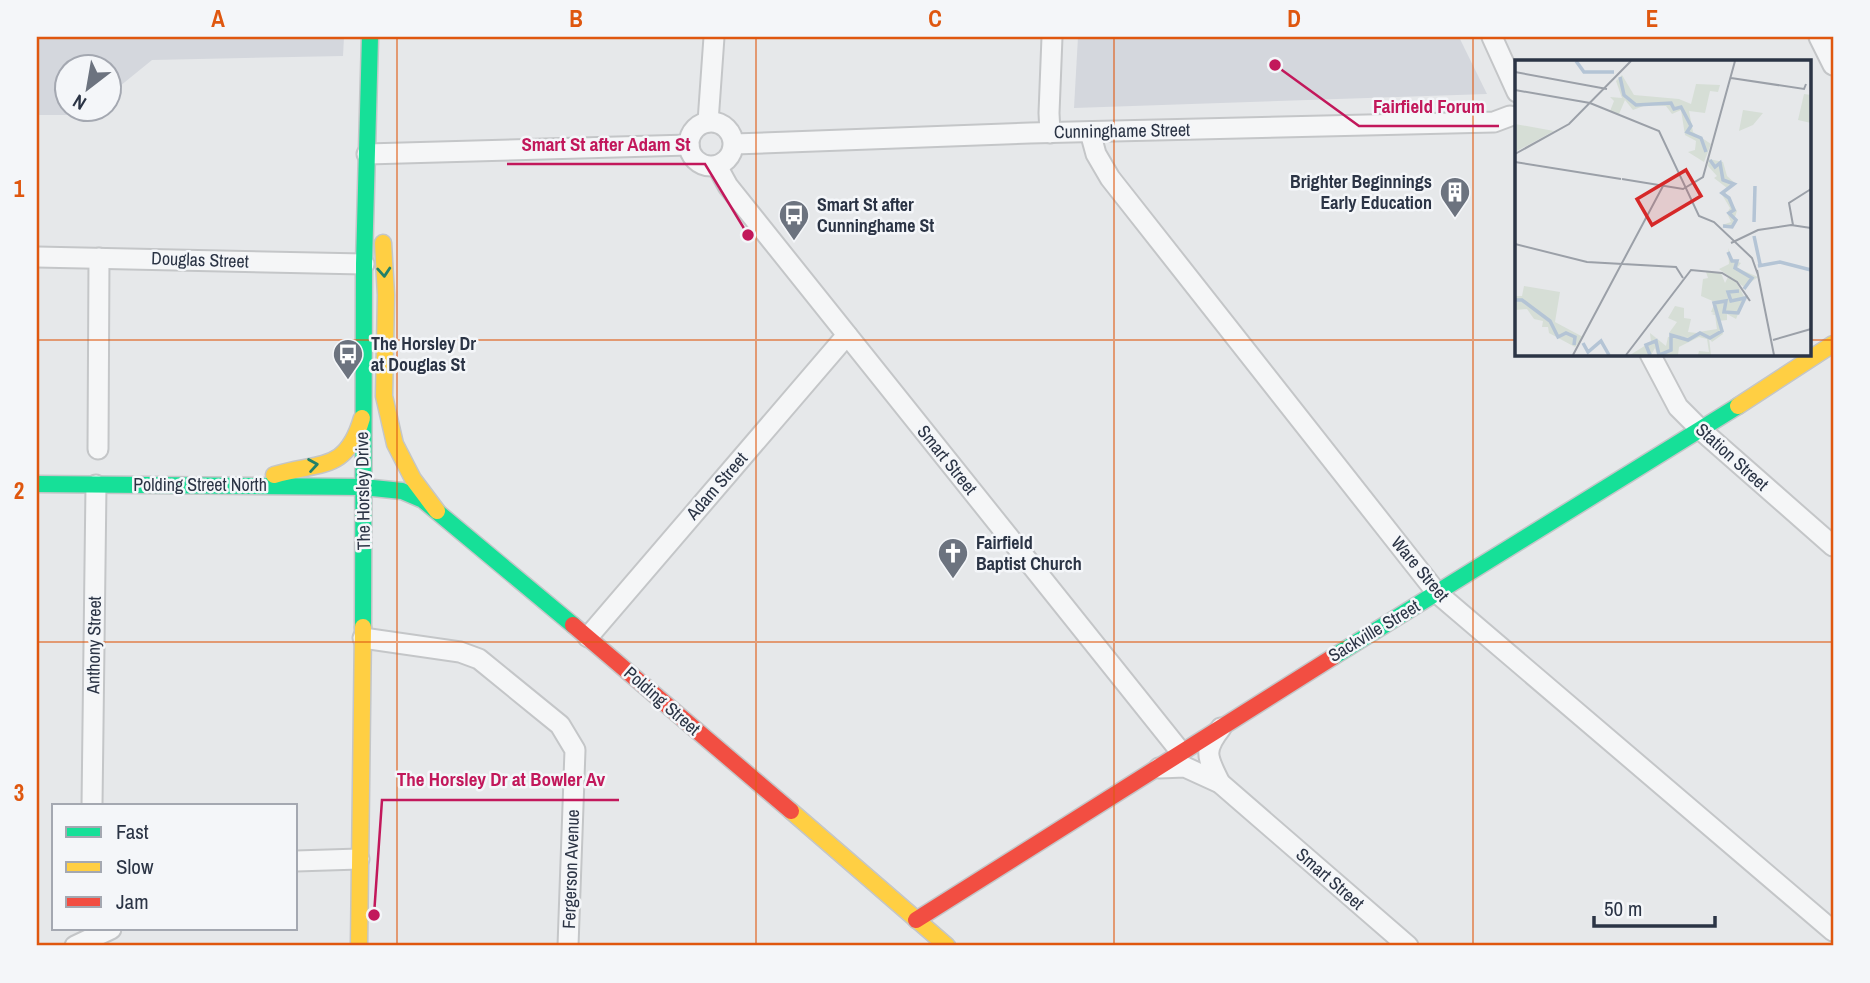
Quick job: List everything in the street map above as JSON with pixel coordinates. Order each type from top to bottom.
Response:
[{"type":"main road","name":"The Horsley Drive","points":[[359,946],[363,638],[362,418],[370,37]]},
{"type":"main road","points":[[367,207],[382,234],[386,295],[384,396],[396,444],[413,478],[437,511]]},
{"type":"main road","name":"Sackville Street","points":[[916,920],[1146,772],[1701,430],[1833,344]]},
{"type":"main road","points":[[249,486],[294,468],[317,466],[341,458],[351,449],[359,435],[362,418]]},
{"type":"main road","name":"Polding Street North","points":[[37,484],[363,487]]},
{"type":"main road","name":"Polding Street","points":[[363,487],[411,492],[437,511],[947,946]]},
{"type":"street","points":[[708,122],[714,37]]},
{"type":"street","points":[[1050,133],[1052,37]]},
{"type":"street","points":[[1492,37],[1515,89]]},
{"type":"street","points":[[1819,37],[1833,65]]},
{"type":"street","name":"Cunninghame Street","points":[[734,144],[1494,122],[1514,113]]},
{"type":"street","points":[[708,122],[723,125],[729,130],[734,144],[729,158],[710,167],[698,162],[689,145],[697,127],[708,122]]},
{"type":"street","name":"Ware Street","points":[[1090,132],[1096,154],[1110,178],[1437,593],[1833,931]]},
{"type":"street","points":[[367,154],[689,145]]},
{"type":"street","name":"Smart Street","points":[[717,166],[728,186],[1180,751]]},
{"type":"street","name":"Douglas Street","points":[[37,257],[364,264]]},
{"type":"street","points":[[98,449],[99,258]]},
{"type":"street","name":"Adam Street","points":[[587,637],[847,335]]},
{"type":"street","name":"Station Street","points":[[1651,355],[1678,407],[1833,546]]},
{"type":"street","name":"Anthony Street","points":[[92,804],[96,485]]},
{"type":"street","name":"Fergerson Avenue","points":[[363,638],[460,652],[479,659],[560,725],[575,750],[568,946]]},
{"type":"street","name":"Smart Street","points":[[1220,783],[1208,760],[1207,752],[1212,740],[1227,722]]},
{"type":"street","name":"Smart Street","points":[[1146,772],[1171,766],[1185,767],[1220,783],[1408,946]]},
{"type":"street","points":[[298,860],[359,859]]},
{"type":"street","points":[[75,946],[98,935]]},
{"type":"shaded area","points":[[37,37],[344,37],[343,56],[152,60],[122,84],[122,52],[52,52],[52,115],[37,115]]},
{"type":"shaded area","points":[[1078,37],[1459,37],[1487,94],[1074,108]]},
{"type":"traffic: fast","points":[[363,627],[364,264],[370,37]]},
{"type":"traffic: fast","points":[[1333,657],[1738,406]]},
{"type":"traffic: fast","points":[[37,484],[363,487],[402,491],[423,500],[573,625]]},
{"type":"traffic: slow","points":[[383,243],[386,295],[384,396],[395,444],[413,479],[437,511]]},
{"type":"traffic: slow","points":[[1738,406],[1833,344]]},
{"type":"traffic: slow","points":[[274,475],[329,462],[339,457],[356,436],[362,418]]},
{"type":"traffic: slow","points":[[359,946],[363,627]]},
{"type":"traffic: slow","points":[[791,811],[947,946]]},
{"type":"traffic: jam","points":[[573,625],[791,811]]},
{"type":"traffic: jam","points":[[916,920],[1333,657]]},
{"type":"place","name":"Fairfield Forum","points":[[1275,65]]},
{"type":"place","name":"Brighter Beginnings Early Education","points":[[1455,219]]},
{"type":"place","name":"Smart St after Adam St","points":[[748,235]]},
{"type":"place","name":"Smart St after Cunninghame St","points":[[794,242]]},
{"type":"place","name":"The Horsley Dr at Douglas St","points":[[348,381]]},
{"type":"place","name":"Fairfield Baptist Church","points":[[953,580]]},
{"type":"place","name":"The Horsley Dr at Bowler Av","points":[[374,915]]}]
